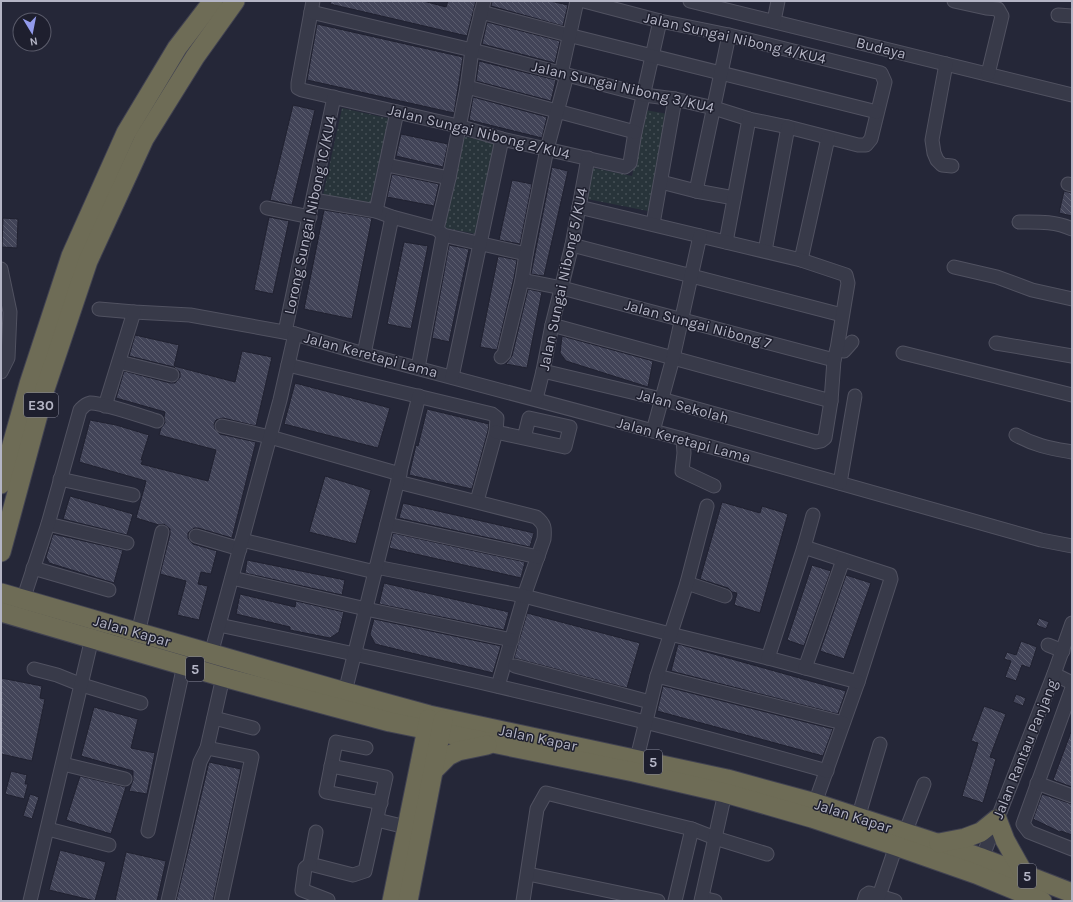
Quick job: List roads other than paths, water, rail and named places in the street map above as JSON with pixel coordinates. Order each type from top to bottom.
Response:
[{"type":"highway","name":"E30","points":[[1,484],[29,384],[79,258],[126,133],[178,48],[213,1]]},
{"type":"highway","name":"E30","points":[[1,552],[46,389],[79,258],[144,139],[195,57],[235,1]]},
{"type":"highway","name":"Jalan Kapar","points":[[1,594],[345,692],[435,724],[495,743],[725,793],[812,818],[900,840],[979,866],[1024,874],[1072,893]]},
{"type":"highway","name":"Jalan Kapar","points":[[1,612],[223,677],[390,722],[435,724],[637,758],[727,778],[815,803],[858,818],[900,840],[937,844],[1042,901]]},
{"type":"highway","points":[[390,722],[408,738],[427,768]]},
{"type":"highway","points":[[408,901],[415,829],[435,724]]},
{"type":"highway","points":[[427,768],[458,751],[495,743]]},
{"type":"highway","points":[[937,844],[965,838],[981,832],[997,819],[1005,840],[1024,874]]},
{"type":"highway","points":[[392,901],[415,829]]},
{"type":"street","points":[[501,357],[504,354],[522,280],[547,149],[557,111],[564,75],[568,35],[577,1]]},
{"type":"street","name":"Jalan Sungai Nibong 4/KU4","points":[[584,1],[660,21],[729,35],[881,73],[884,77]]},
{"type":"street","name":"Budaya","points":[[690,1],[722,5],[774,21],[1072,95]]},
{"type":"street","points":[[774,21],[778,1]]},
{"type":"street","points":[[954,1],[998,9],[1002,16],[988,74]]},
{"type":"street","name":"Jalan Sungai Nibong 3/KU4","points":[[312,6],[564,75],[644,95],[675,99],[714,108],[749,119],[788,127],[858,145],[866,145],[871,139],[884,77]]},
{"type":"street","name":"Jalan Sungai Nibong 2/KU4","points":[[312,6],[298,88],[302,90],[458,126],[502,139],[625,167],[630,163],[635,132]]},
{"type":"street","points":[[418,368],[458,126],[467,87],[472,50],[482,7],[568,35],[877,112]]},
{"type":"street","points":[[1058,14],[1072,16]]},
{"type":"street","points":[[467,87],[635,132],[660,21]]},
{"type":"street","points":[[696,191],[729,35]]},
{"type":"street","points":[[946,64],[932,140],[936,160],[942,165],[952,166]]},
{"type":"street","name":"Lorong Sungai Nibong 1C/KU4","points":[[211,654],[288,365],[290,333],[310,217],[334,97]]},
{"type":"street","points":[[653,224],[675,99]]},
{"type":"street","points":[[376,211],[387,165],[397,112]]},
{"type":"street","points":[[726,242],[749,119]]},
{"type":"street","points":[[765,251],[788,127]]},
{"type":"street","points":[[801,260],[828,138]]},
{"type":"street","points":[[452,377],[502,139]]},
{"type":"street","name":"Jalan Sungai Nibong 5/KU4","points":[[536,399],[544,371],[552,325],[572,245],[588,158]]},
{"type":"street","points":[[387,165],[449,178]]},
{"type":"street","points":[[661,182],[696,191],[734,198]]},
{"type":"street","points":[[314,200],[376,211],[481,244],[526,254]]},
{"type":"street","points":[[552,325],[831,401],[836,355],[848,283],[846,275],[801,260],[579,207]]},
{"type":"street","points":[[267,208],[310,217]]},
{"type":"street","points":[[364,354],[392,217]]},
{"type":"street","points":[[1019,222],[1041,221],[1072,229]]},
{"type":"street","points":[[653,431],[673,358],[700,236]]},
{"type":"street","points":[[572,245],[842,315]]},
{"type":"street","points":[[954,267],[997,277],[1032,290],[1072,299]]},
{"type":"street","points":[[1,269],[10,312],[8,358],[1,372]]},
{"type":"street","name":"Jalan Sungai Nibong 7","points":[[522,280],[562,288],[682,319],[836,355]]},
{"type":"street","name":"Jalan Keretapi Lama","points":[[99,309],[190,315],[290,333],[683,439],[1041,540],[1072,546]]},
{"type":"street","points":[[105,406],[134,312]]},
{"type":"street","points":[[836,355],[844,351],[852,342]]},
{"type":"street","points":[[996,343],[1072,356]]},
{"type":"street","points":[[903,353],[1072,395]]},
{"type":"street","points":[[118,362],[172,375]]},
{"type":"street","points":[[288,365],[492,414],[497,418],[496,432],[477,502]]},
{"type":"street","name":"Jalan Sekolah","points":[[544,371],[661,399],[816,442],[825,438],[831,401]]},
{"type":"street","points":[[345,692],[419,396]]},
{"type":"street","points":[[840,483],[855,396]]},
{"type":"street","points":[[23,600],[48,524],[80,410],[84,405],[90,403],[157,421]]},
{"type":"street","points":[[222,426],[270,437],[477,502],[536,517],[544,522],[544,539],[524,596],[498,686]]},
{"type":"street","points":[[496,432],[524,438]]},
{"type":"street","points":[[1016,435],[1032,444],[1072,452]]},
{"type":"street","points":[[683,439],[684,453],[682,471],[714,486]]},
{"type":"street","points":[[60,479],[134,495]]},
{"type":"street","points":[[637,758],[657,676],[687,583],[707,506]]},
{"type":"street","points":[[768,658],[813,515]]},
{"type":"street","points":[[48,524],[127,543]]},
{"type":"street","points":[[387,524],[538,557]]},
{"type":"street","points":[[138,633],[162,532]]},
{"type":"street","points":[[196,536],[524,596],[858,682]]},
{"type":"street","points":[[804,547],[890,574],[891,580],[858,682],[815,803]]},
{"type":"street","points":[[805,668],[843,560]]},
{"type":"street","points":[[33,568],[109,590]]},
{"type":"street","points":[[232,578],[366,609],[512,640]]},
{"type":"street","points":[[687,583],[725,596]]},
{"type":"street","name":"Jalan Rantau Panjang","points":[[979,866],[1054,674],[1072,623]]},
{"type":"street","points":[[219,625],[498,686],[645,722],[826,771]]},
{"type":"street","points":[[34,900],[48,829],[92,638]]},
{"type":"street","points":[[1048,645],[1062,651]]},
{"type":"street","points":[[148,831],[184,665]]},
{"type":"street","points":[[515,666],[650,702]]},
{"type":"street","points":[[34,669],[142,703]]},
{"type":"street","points":[[1054,674],[1072,683]]},
{"type":"street","points":[[657,676],[843,723]]},
{"type":"street","points":[[168,901],[200,762],[207,748],[223,677]]},
{"type":"street","points":[[1072,688],[1023,824],[1029,832],[1072,849]]},
{"type":"street","points":[[214,718],[252,728]]},
{"type":"street","points":[[366,748],[336,742],[326,792],[381,803]]},
{"type":"street","points":[[858,818],[880,744]]},
{"type":"street","points":[[207,748],[252,757],[221,901]]},
{"type":"street","points":[[63,764],[125,779]]},
{"type":"street","points":[[310,864],[353,875],[365,871],[381,803],[386,777],[331,766]]},
{"type":"street","points":[[1037,783],[1072,796]]},
{"type":"street","points":[[879,896],[900,840],[924,784]]},
{"type":"street","points":[[523,901],[537,809],[546,793],[692,829],[715,838],[768,854]]},
{"type":"street","points":[[715,901],[701,899],[725,793]]},
{"type":"street","points":[[377,820],[415,829]]},
{"type":"street","points":[[48,829],[109,845]]},
{"type":"street","points":[[675,901],[692,829]]},
{"type":"street","points":[[316,832],[310,864],[305,868],[302,890],[328,900]]},
{"type":"street","points":[[528,874],[658,901]]},
{"type":"street","points":[[864,901],[866,895],[869,893],[895,901]]}]
